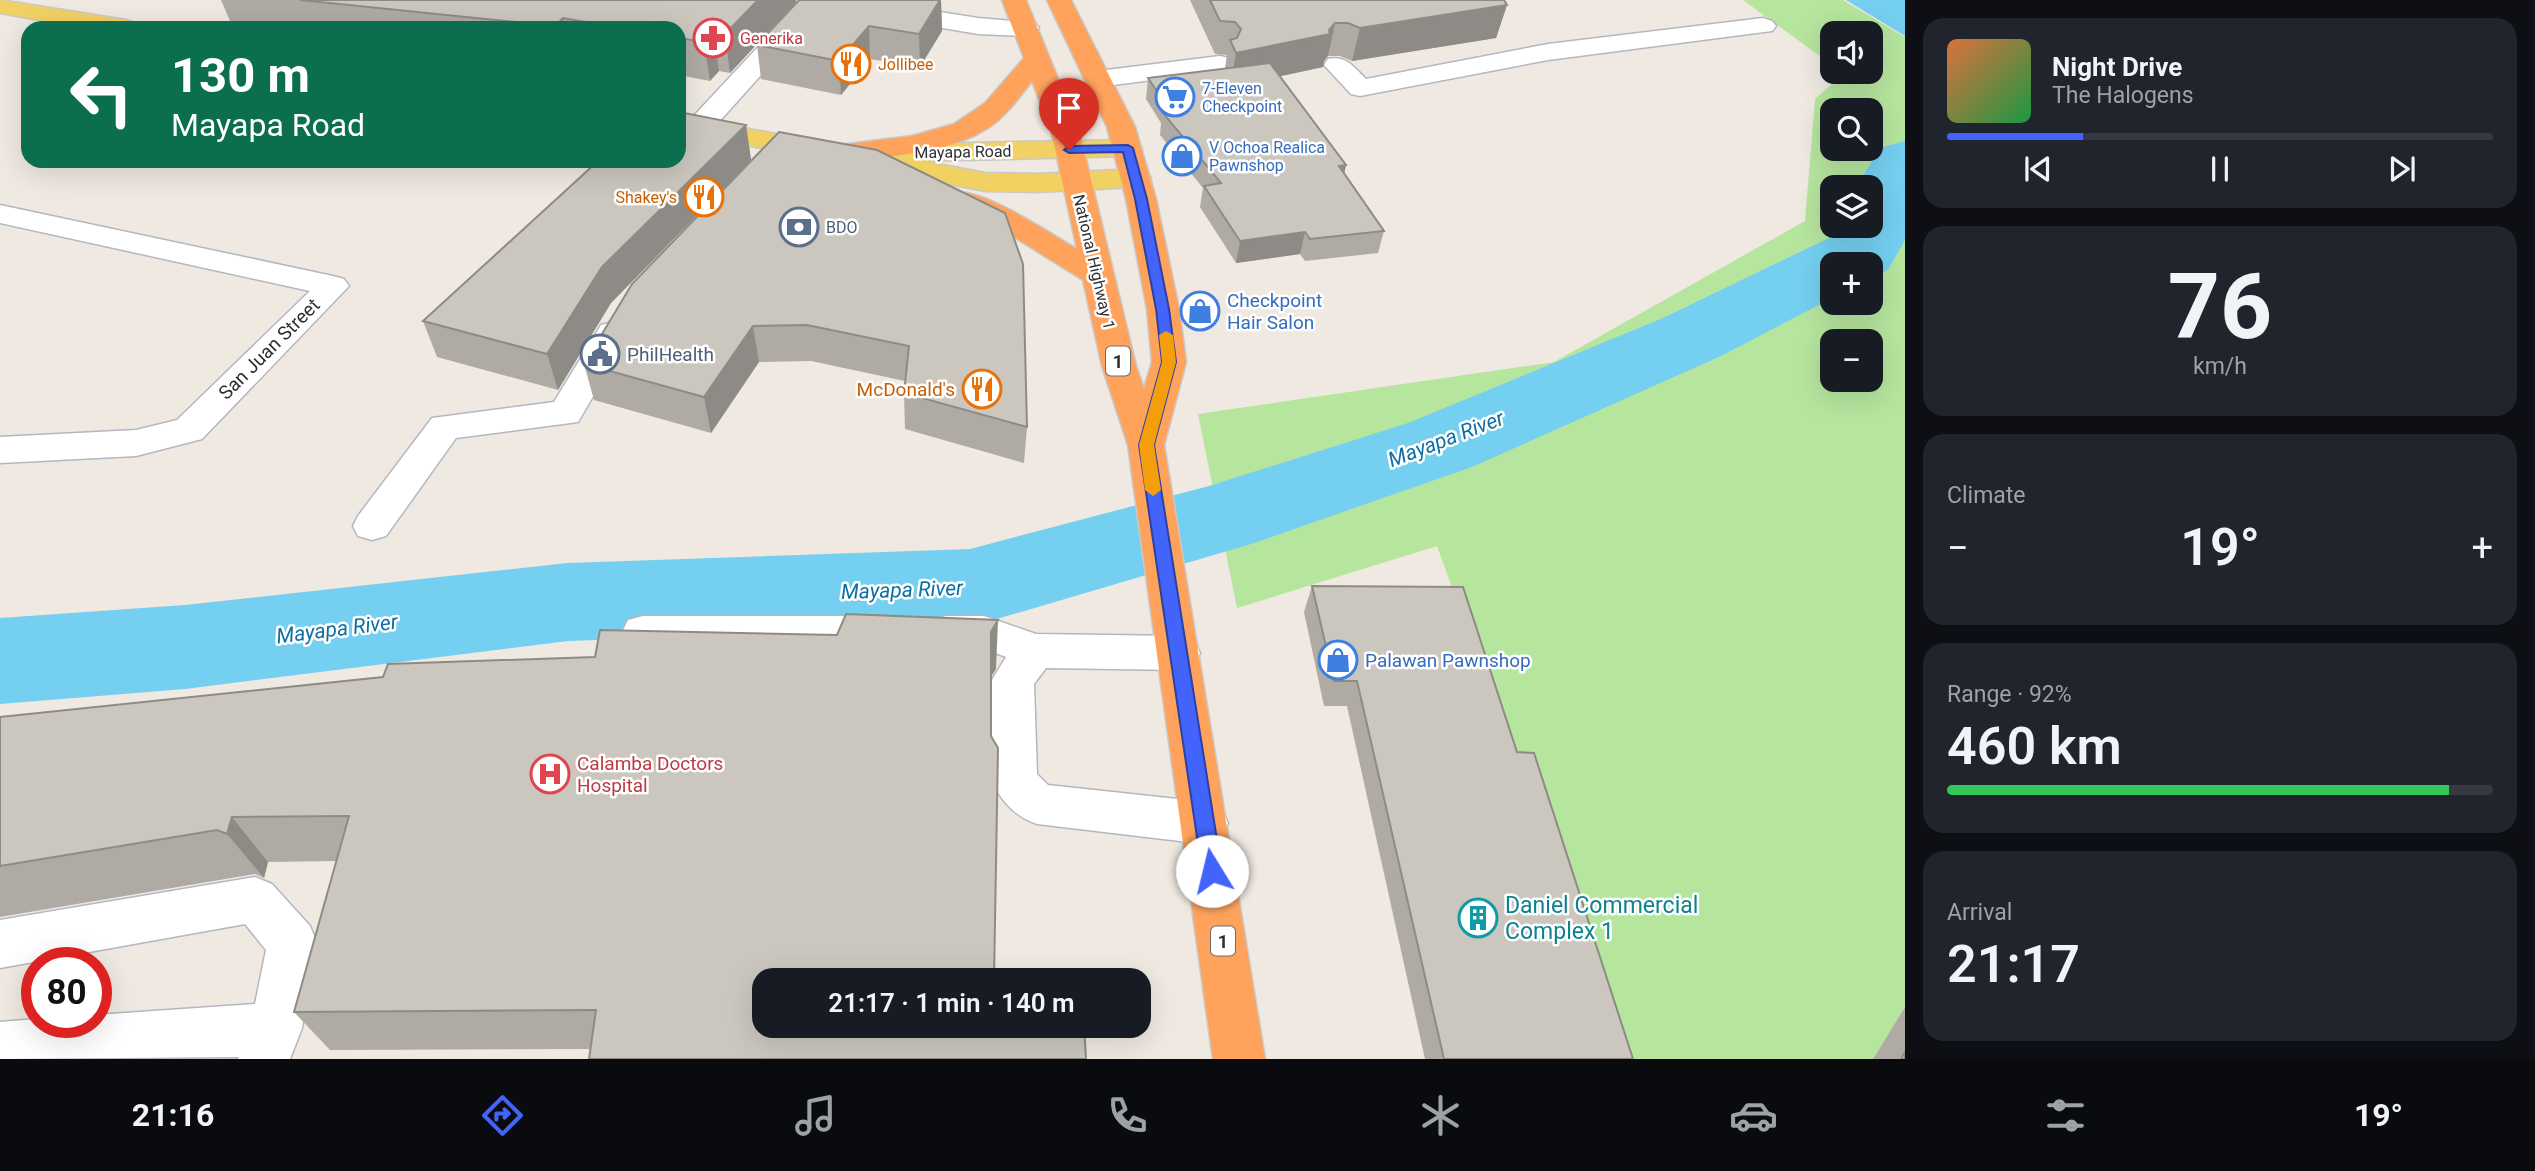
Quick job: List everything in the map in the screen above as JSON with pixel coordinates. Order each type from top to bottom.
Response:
[{"type":"highway","name":"National Highway 1","points":[[1014,0],[1065,130],[1119,366],[1146,445],[1239,1059]]},
{"type":"highway","name":"National Highway 1","points":[[1059,0],[1121,127],[1132,163],[1163,309],[1169,362],[1146,445]]},
{"type":"highway","points":[[840,154],[937,138],[971,127],[988,115],[1037,58]]},
{"type":"highway","points":[[840,154],[928,186],[1014,223],[1097,275]]},
{"type":"main road","points":[[0,6],[86,21]]},
{"type":"main road","name":"Mayapa Road","points":[[689,126],[985,182],[1076,181],[1132,163]]},
{"type":"main road","name":"Mayapa Road","points":[[840,154],[1069,150],[1132,163]]},
{"type":"street","points":[[689,126],[817,0],[978,26],[1026,28]]},
{"type":"street","points":[[1336,65],[1360,88],[1548,52],[1763,26]]},
{"type":"street","points":[[1098,79],[1220,64]]},
{"type":"street","points":[[760,171],[785,143]]},
{"type":"street","name":"San Juan Street","points":[[0,215],[333,286],[189,429],[136,443],[0,450]]},
{"type":"street","points":[[372,526],[445,427],[565,413],[625,312],[634,303]]},
{"type":"street","points":[[643,632],[984,632],[1035,651],[1177,642]]},
{"type":"street","points":[[1035,651],[1013,680],[1015,782],[1037,804],[1205,823]]},
{"type":"street","points":[[0,944],[255,900],[292,943],[270,1044],[0,1048]]},
{"type":"green space","points":[[1743,0],[1843,0],[1878,21],[1820,21],[1820,56]]},
{"type":"green space","points":[[1883,24],[1905,37],[1905,1007],[1873,1059],[1624,1059],[1437,546],[1237,608],[1198,414],[1554,362],[1805,221],[1815,99],[1832,84],[1883,84]]},
{"type":"water","points":[[1846,0],[1905,0],[1905,36]]},
{"type":"building","points":[[300,0],[758,0],[725,34],[713,32],[704,42],[686,39],[686,21],[581,21],[563,18],[560,21],[506,21]]},
{"type":"building","points":[[799,0],[940,0],[919,34],[869,26],[839,61],[757,45]]},
{"type":"building","points":[[1210,0],[1504,0],[1507,5],[1360,28],[1348,23],[1335,23],[1329,30],[1330,34],[1236,53],[1230,40],[1237,38],[1241,29],[1235,22],[1220,21]]},
{"type":"building","points":[[1270,63],[1346,165],[1339,166],[1384,231],[1310,239],[1305,232],[1240,241],[1204,186],[1221,183],[1163,113],[1171,112],[1148,78]]},
{"type":"building","points":[[686,113],[746,125],[602,267],[547,354],[423,321],[590,168],[686,168]]},
{"type":"building","points":[[779,132],[877,150],[1005,213],[1023,264],[1027,427],[904,393],[909,346],[807,325],[753,326],[704,397],[584,364],[632,284]]},
{"type":"building","points":[[1312,586],[1463,587],[1517,752],[1534,753],[1633,1059],[1444,1059],[1357,681],[1334,681]]},
{"type":"building","name":"Calamba Doctors Hospital","points":[[846,614],[998,620],[991,632],[991,736],[998,748],[994,968],[752,968],[752,1038],[1085,1038],[1086,1059],[589,1059],[596,1010],[294,1012],[349,816],[232,817],[227,834],[217,830],[0,866],[0,717],[383,677],[388,664],[595,657],[600,630],[837,635]]},
{"type":"waterway","name":"Mayapa River","points":[[1860,252],[1905,163]]},
{"type":"waterway","name":"Mayapa River","points":[[0,661],[185,647],[568,602],[970,588],[1217,519],[1440,445],[1692,337],[1820,273]]},
{"type":"slow traffic","points":[[1153,490],[1146,445],[1169,362],[1166,335]]},
{"type":"place","name":"Generika","points":[[713,38]]},
{"type":"place","name":"Jollibee","points":[[851,64]]},
{"type":"place","name":"7-Eleven Checkpoint","points":[[1175,97]]},
{"type":"place","name":"V Ochoa Realica Pawnshop","points":[[1182,156]]},
{"type":"place","name":"Shakey's","points":[[704,197]]},
{"type":"place","name":"BDO","points":[[799,227]]},
{"type":"place","name":"Checkpoint Hair Salon","points":[[1200,311]]},
{"type":"place","name":"PhilHealth","points":[[600,354]]},
{"type":"place","name":"McDonald's","points":[[982,389]]},
{"type":"place","name":"Palawan Pawnshop","points":[[1338,660]]},
{"type":"place","name":"Calamba Doctors Hospital","points":[[550,774]]},
{"type":"place","name":"Daniel Commercial Complex 1","points":[[1478,918]]},
{"type":"route","points":[[1069,150],[1128,148],[1163,309],[1169,362],[1146,445],[1212,871]]}]
